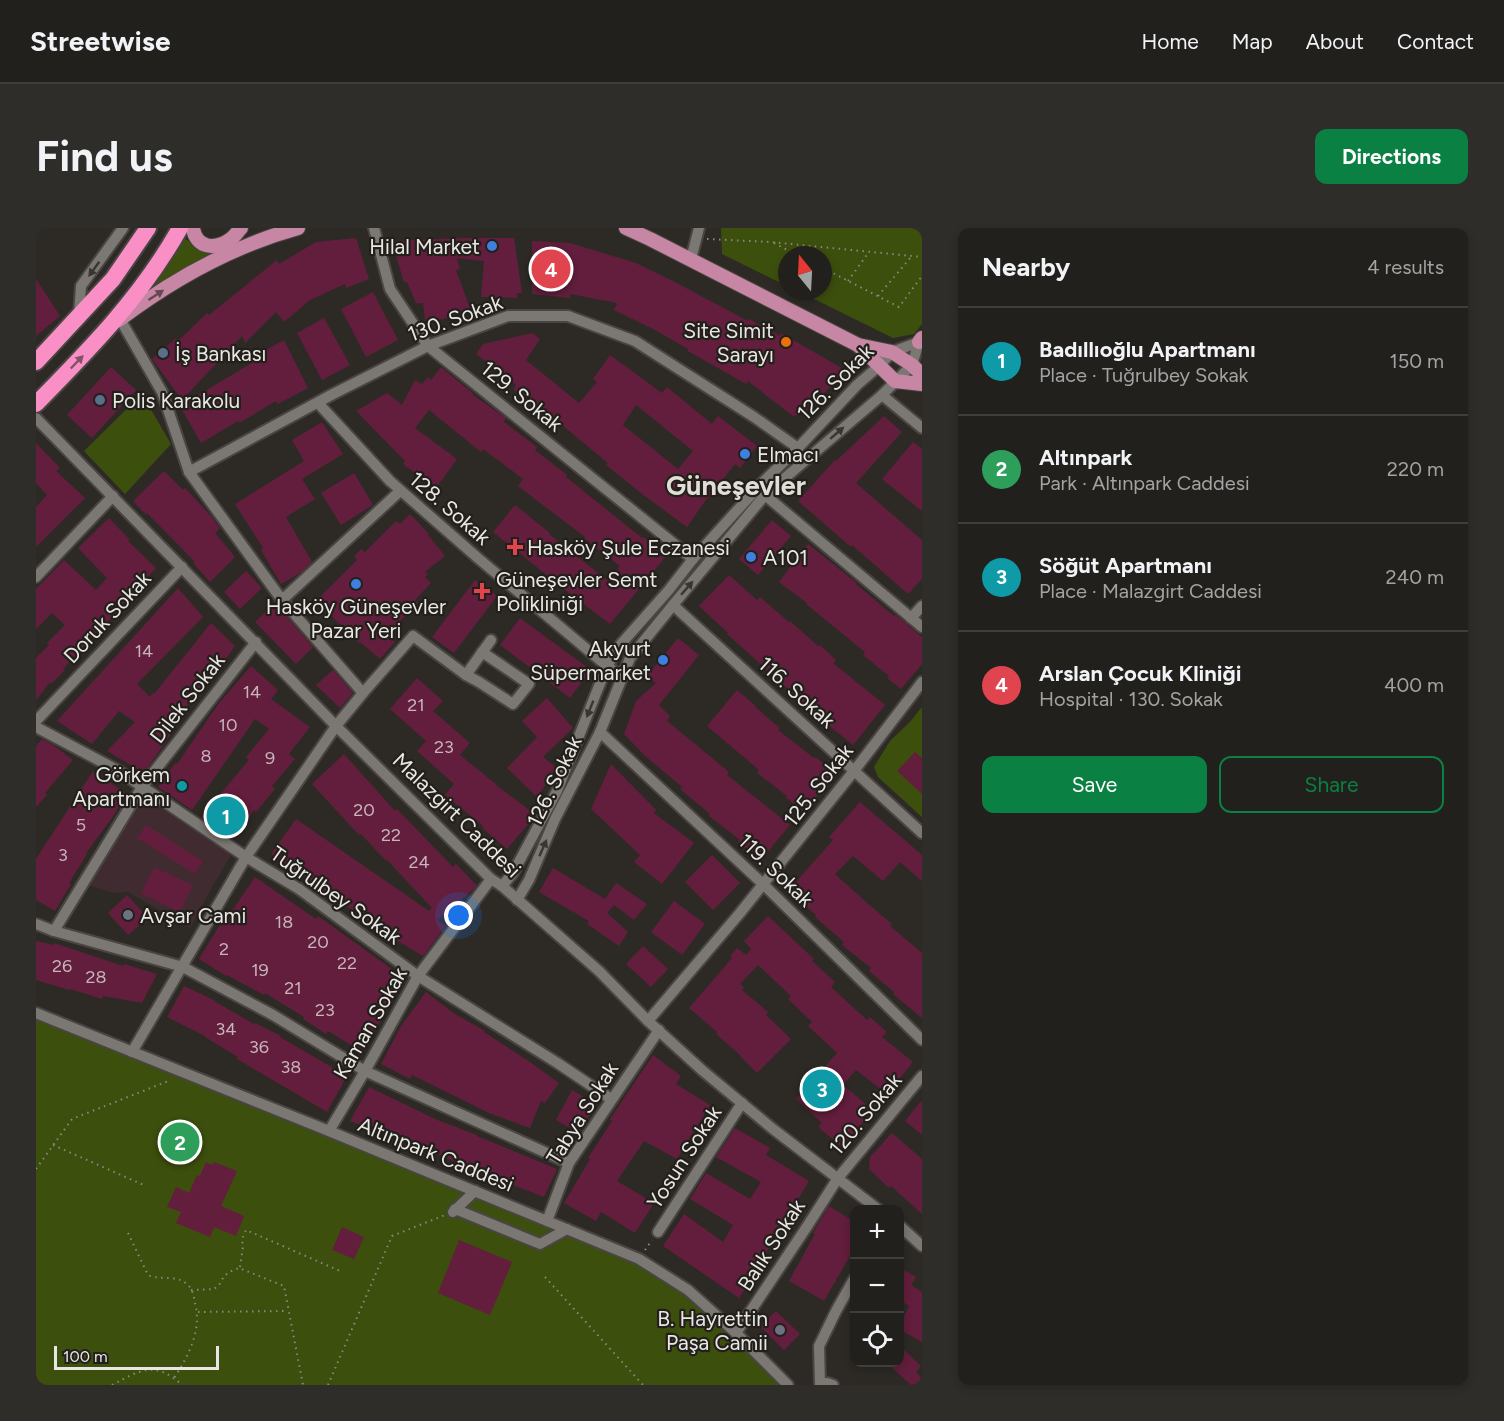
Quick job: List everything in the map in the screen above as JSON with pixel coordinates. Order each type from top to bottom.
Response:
[{"type":"highway","points":[[36,363],[113,279],[148,228]]},
{"type":"highway","points":[[36,404],[94,345],[129,304],[165,254],[180,228]]},
{"type":"main road","points":[[193,228],[197,241],[214,247],[230,240],[241,228]]},
{"type":"main road","points":[[249,244],[257,228]]},
{"type":"main road","points":[[94,345],[120,319],[180,279],[249,244],[298,228]]},
{"type":"main road","points":[[626,228],[651,238],[858,345],[892,352],[917,370]]},
{"type":"main road","points":[[858,345],[895,381],[922,384]]},
{"type":"street","points":[[80,315],[81,286],[123,228]]},
{"type":"street","name":"129. Sokak","points":[[374,228],[390,289],[428,346],[693,559]]},
{"type":"street","points":[[691,259],[697,233]]},
{"type":"street","name":"130. Sokak","points":[[189,472],[428,346],[508,316],[568,316],[635,341],[798,448]]},
{"type":"street","points":[[120,319],[162,392],[189,472],[282,600],[363,693]]},
{"type":"street","name":"126. Sokak","points":[[502,886],[513,873],[557,790],[607,666],[621,644],[761,484],[857,385],[892,352],[920,340],[917,370],[895,381],[882,395],[765,495],[630,658],[600,732],[555,819],[529,879],[517,900]]},
{"type":"street","points":[[882,395],[922,428]]},
{"type":"street","name":"128. Sokak","points":[[318,403],[400,491],[622,677]]},
{"type":"street","name":"Malazgirt Caddesi","points":[[36,418],[336,726],[491,879],[502,886],[599,971],[648,1021],[703,1071],[773,1129],[874,1205]]},
{"type":"street","points":[[282,600],[400,491]]},
{"type":"street","points":[[765,495],[922,627]]},
{"type":"street","points":[[36,577],[113,496]]},
{"type":"street","name":"Doruk Sokak","points":[[36,721],[182,567]]},
{"type":"street","name":"116. Sokak","points":[[673,604],[922,833]]},
{"type":"street","points":[[911,618],[922,606]]},
{"type":"street","points":[[132,1052],[246,857],[336,726],[363,693],[413,636],[465,675],[513,704],[529,684],[482,652]]},
{"type":"street","points":[[465,675],[491,640]]},
{"type":"street","name":"Dilek Sokak","points":[[54,931],[142,787],[256,642]]},
{"type":"street","name":"125. Sokak","points":[[648,1021],[855,771],[922,682]]},
{"type":"street","name":"Tuğrulbey Sokak","points":[[36,727],[119,771],[299,890],[418,976],[611,1099]]},
{"type":"street","name":"119. Sokak","points":[[600,732],[763,884],[922,1040]]},
{"type":"street","name":"Kaman Sokak","points":[[329,1131],[418,976],[491,879]]},
{"type":"street","points":[[36,924],[183,967],[273,1015],[365,1071],[569,1163]]},
{"type":"street","name":"Altınpark Caddesi","points":[[36,1012],[639,1259],[688,1290],[736,1333],[788,1385]]},
{"type":"street","name":"Tabya Sokak","points":[[547,1221],[569,1163],[659,1030]]},
{"type":"street","name":"120. Sokak","points":[[838,1178],[922,1076]]},
{"type":"street","name":"Yosun Sokak","points":[[658,1233],[742,1103]]},
{"type":"street","name":"Balık Sokak","points":[[736,1333],[838,1178]]},
{"type":"street","points":[[475,1191],[454,1210],[540,1244],[567,1229]]},
{"type":"street","points":[[904,1230],[922,1246]]},
{"type":"street","points":[[833,1385],[827,1383],[821,1385],[819,1346],[850,1287]]},
{"type":"path","points":[[697,233],[922,257]]},
{"type":"path","points":[[771,242],[779,246]]},
{"type":"path","points":[[848,281],[869,252]]},
{"type":"path","points":[[878,296],[912,256]]},
{"type":"path","points":[[832,273],[899,307],[922,276]]},
{"type":"path","points":[[36,1169],[72,1119],[185,1074]]},
{"type":"path","points":[[53,1145],[146,1186]]},
{"type":"path","points":[[328,1385],[392,1236],[454,1210]]},
{"type":"path","points":[[239,1268],[243,1247],[242,1239],[246,1230],[340,1270]]},
{"type":"path","points":[[128,1233],[148,1275],[154,1278],[171,1277],[188,1285],[198,1312],[194,1340],[174,1378]]},
{"type":"path","points":[[639,1259],[658,1233]]},
{"type":"path","points":[[191,1290],[214,1289],[224,1276],[239,1268],[284,1286],[302,1383],[298,1385]]},
{"type":"path","points":[[545,1277],[643,1385]]},
{"type":"path","points":[[198,1312],[289,1311]]},
{"type":"path","points":[[112,1385],[143,1370],[164,1372],[182,1385]]},
{"type":"shaded area","points":[[143,796],[231,855],[190,928],[128,892],[113,893],[89,885]]},
{"type":"green space","points":[[721,228],[922,228],[922,324],[914,334],[893,338],[816,300],[832,300],[832,246],[778,246],[778,282],[722,254]]},
{"type":"green space","points":[[183,238],[216,255],[137,303]]},
{"type":"green space","points":[[142,394],[171,444],[125,494],[84,451]]},
{"type":"green space","points":[[922,707],[922,817],[878,777],[874,767],[890,741]]},
{"type":"green space","points":[[36,1013],[639,1259],[688,1290],[788,1385],[36,1385]]},
{"type":"building","points":[[356,238],[369,279],[346,288],[345,284],[310,300],[284,322],[276,312],[245,343],[242,336],[182,400],[152,359],[176,338],[178,341],[207,313],[209,315],[277,260],[279,264],[316,242]]},
{"type":"building","points":[[514,238],[522,293],[517,293],[517,298],[481,297],[484,261],[457,258],[460,269],[456,270],[471,311],[436,321],[425,319],[423,303],[416,303],[407,282],[404,282],[394,241]]},
{"type":"building","points":[[532,241],[570,243],[636,263],[748,321],[749,319],[780,336],[781,333],[847,371],[807,409],[793,416],[748,381],[746,384],[655,330],[614,310],[617,303],[570,294],[570,298],[532,294]]},
{"type":"building","points":[[36,279],[60,316],[36,336]]},
{"type":"building","points":[[373,292],[398,340],[366,357],[341,309]]},
{"type":"building","points":[[324,318],[350,365],[322,380],[297,333]]},
{"type":"building","points":[[532,333],[540,339],[526,360],[579,403],[597,382],[593,379],[610,355],[662,393],[667,387],[712,424],[718,416],[757,446],[740,468],[735,464],[687,527],[606,465],[608,463],[551,416],[549,419],[513,389],[516,385],[476,354],[483,344]],"holes":[[[636,405],[693,451],[678,469],[623,425]]]},
{"type":"building","points":[[284,340],[308,388],[278,404],[276,401],[201,443],[180,406],[255,361],[253,357]]},
{"type":"building","points":[[111,367],[136,390],[92,438],[67,415]]},
{"type":"building","points":[[441,367],[472,394],[506,418],[504,422],[537,447],[535,450],[567,475],[566,477],[642,538],[667,555],[610,624],[493,532],[515,505],[608,581],[620,566],[518,486],[523,479],[483,449],[481,452],[429,410],[415,428],[457,459],[436,488],[403,464],[405,461],[356,411],[387,393],[402,405],[415,380],[422,384],[428,377],[431,380]]},
{"type":"building","points":[[884,416],[902,432],[856,483],[922,540],[922,579],[908,594],[798,501],[835,460]]},
{"type":"building","points":[[322,422],[343,454],[302,479],[315,499],[286,517],[312,562],[302,572],[281,584],[261,550],[263,548],[235,504],[304,461],[292,440]]},
{"type":"building","points":[[913,442],[922,449],[922,511],[882,479]]},
{"type":"building","points":[[36,443],[60,468],[56,471],[85,498],[36,547],[36,507],[47,495],[36,483]]},
{"type":"building","points":[[164,471],[183,490],[185,488],[212,517],[220,528],[215,533],[235,557],[210,582],[193,563],[195,562],[133,501]]},
{"type":"building","points":[[354,473],[373,505],[341,525],[321,493]]},
{"type":"building","name":"Hasköy Güneşevler Pazar Yeri","points":[[410,514],[445,556],[425,572],[428,574],[425,577],[431,583],[415,600],[418,603],[386,635],[395,642],[380,659],[359,643],[316,601],[357,560],[354,557],[361,549],[365,552],[396,521],[400,524]]},
{"type":"building","points":[[109,518],[130,540],[128,541],[156,568],[36,700],[36,658],[65,625],[52,613],[36,629],[36,589],[64,560],[96,590],[107,578],[78,548]]},
{"type":"building","points":[[772,520],[791,536],[758,575],[739,559]]},
{"type":"building","points":[[808,544],[922,637],[922,664],[901,689],[863,655],[865,652],[779,582]]},
{"type":"building","points":[[246,571],[262,588],[240,609],[224,592]]},
{"type":"building","points":[[729,575],[757,600],[760,597],[818,646],[820,645],[836,660],[833,663],[885,705],[853,745],[806,707],[699,606]]},
{"type":"building","points":[[475,580],[497,596],[454,653],[432,637]]},
{"type":"building","points":[[178,588],[203,617],[137,684],[150,697],[154,694],[211,623],[235,646],[216,673],[181,713],[184,715],[144,773],[107,751],[135,722],[119,711],[92,744],[57,721]]},
{"type":"building","points":[[275,603],[313,647],[296,664],[255,622]]},
{"type":"building","points":[[520,618],[591,670],[570,698],[500,645]]},
{"type":"building","points":[[678,638],[699,655],[659,705],[670,716],[667,721],[729,772],[727,775],[790,825],[760,861],[738,842],[740,840],[680,789],[682,787],[644,755],[624,734],[636,701],[656,683],[647,676]]},
{"type":"building","points":[[251,666],[278,690],[271,699],[310,727],[289,754],[295,759],[272,786],[275,789],[256,812],[254,810],[234,839],[201,817],[249,760],[246,757],[269,729],[255,719],[192,810],[158,787],[175,763],[177,764],[219,703]]},
{"type":"building","points":[[333,670],[353,693],[340,708],[316,685]]},
{"type":"building","points":[[417,678],[443,701],[433,711],[470,743],[460,755],[536,815],[507,849],[445,795],[454,784],[417,751],[426,741],[390,709]]},
{"type":"building","points":[[737,690],[780,728],[778,730],[834,771],[805,812],[757,773],[759,770],[707,726]]},
{"type":"building","points":[[547,698],[573,728],[543,757],[557,768],[537,797],[507,768],[537,737],[522,721]]},
{"type":"building","points":[[42,739],[73,760],[36,807],[36,746]]},
{"type":"building","points":[[915,752],[922,758],[922,794],[897,771]]},
{"type":"building","points":[[344,754],[395,811],[397,809],[453,867],[456,864],[477,886],[438,920],[446,926],[423,956],[271,854],[296,819],[429,911],[432,908],[312,784]]},
{"type":"building","points":[[611,764],[656,810],[654,813],[694,843],[662,884],[634,862],[640,855],[591,809]]},
{"type":"building","points":[[93,771],[127,794],[86,853],[55,911],[36,900],[36,859]]},
{"type":"building","points":[[860,802],[922,855],[922,881],[900,862],[883,881],[853,856],[835,874],[922,953],[922,1018],[893,994],[894,992],[869,971],[871,968],[842,945],[844,942],[788,891],[833,840],[829,837]]},
{"type":"building","points":[[146,825],[203,861],[195,874],[137,838]]},
{"type":"building","points":[[712,855],[740,883],[713,910],[685,882]]},
{"type":"building","points":[[154,867],[193,885],[180,912],[141,894]]},
{"type":"building","points":[[553,868],[605,899],[616,883],[647,904],[634,920],[614,905],[607,913],[628,932],[619,946],[587,924],[589,921],[539,892]]},
{"type":"building","points":[[255,877],[316,919],[318,916],[407,980],[379,1019],[381,1020],[362,1052],[328,1031],[326,1034],[303,1019],[304,1017],[265,993],[264,995],[226,976],[199,959],[221,923],[223,924]]},
{"type":"building","name":"Avşar Cami","points":[[127,895],[148,918],[128,935],[108,913]]},
{"type":"building","points":[[674,901],[705,924],[682,955],[651,932]]},
{"type":"building","points":[[768,916],[835,982],[831,987],[867,1020],[870,1017],[887,1032],[882,1037],[913,1062],[887,1094],[856,1070],[843,1085],[873,1110],[842,1147],[818,1127],[822,1123],[796,1099],[837,1053],[808,1026],[812,1022],[788,999],[791,996],[758,965],[740,984],[744,988],[742,990],[768,1012],[766,1015],[791,1039],[757,1073],[716,1034],[717,1032],[689,1008],[732,958],[730,956],[737,948],[746,955],[751,949],[744,941]]},
{"type":"building","points":[[36,941],[54,945],[54,943],[123,966],[124,964],[157,974],[142,1003],[103,996],[102,999],[69,990],[36,980]]},
{"type":"building","points":[[643,946],[668,969],[651,987],[626,964]]},
{"type":"building","points":[[184,986],[281,1036],[347,1076],[327,1112],[237,1059],[238,1057],[205,1036],[167,1017]]},
{"type":"building","points":[[426,992],[559,1083],[545,1103],[541,1101],[530,1128],[489,1113],[412,1075],[410,1079],[381,1064],[401,1026]]},
{"type":"building","points":[[653,1055],[681,1076],[676,1084],[710,1105],[677,1159],[644,1141],[617,1181],[654,1203],[635,1233],[601,1212],[596,1221],[564,1203],[590,1159],[588,1158],[612,1121],[610,1119]]},
{"type":"building","points":[[369,1087],[435,1119],[557,1169],[544,1197],[470,1169],[383,1130],[382,1133],[350,1121]]},
{"type":"building","points":[[572,1090],[596,1104],[579,1133],[556,1120]]},
{"type":"building","points":[[922,1100],[922,1135],[905,1121]]},
{"type":"building","points":[[735,1128],[770,1148],[766,1155],[809,1181],[761,1261],[763,1263],[739,1298],[663,1246],[684,1214],[723,1242],[733,1225],[690,1199],[706,1173],[750,1199],[761,1182],[716,1157]]},
{"type":"building","points":[[892,1133],[922,1159],[922,1214],[869,1169],[870,1157]]},
{"type":"building","points":[[206,1162],[212,1165],[214,1162],[237,1171],[221,1206],[244,1216],[236,1236],[214,1227],[210,1237],[176,1223],[181,1212],[167,1207],[176,1187],[189,1193]]},
{"type":"building","points":[[829,1206],[850,1219],[850,1256],[824,1301],[789,1281],[815,1234],[813,1233]]},
{"type":"building","points":[[342,1227],[364,1237],[354,1259],[332,1250]]},
{"type":"building","points":[[459,1240],[512,1262],[490,1315],[438,1293]]},
{"type":"building","points":[[904,1270],[916,1277],[911,1285],[922,1292],[922,1342],[904,1332],[904,1316],[909,1306],[904,1303]]},
{"type":"building","name":"B. Hayrettin Paşa Camii","points":[[776,1311],[800,1334],[784,1350],[760,1326]]},
{"type":"building","points":[[904,1350],[921,1366],[916,1372],[922,1378],[922,1385],[911,1385],[891,1367],[904,1367]]},
{"type":"place","name":"Hilal Market","points":[[492,246]]},
{"type":"place","name":"Arslan Çocuk Kliniği","points":[[551,269]]},
{"type":"place","name":"Site Simit Sarayı","points":[[786,342]]},
{"type":"place","name":"İş Bankası","points":[[163,353]]},
{"type":"place","name":"Polis Karakolu","points":[[100,400]]},
{"type":"place","name":"Elmacı","points":[[745,454]]},
{"type":"place","name":"Hasköy Şule Eczanesi","points":[[515,547]]},
{"type":"place","name":"A101","points":[[751,557]]},
{"type":"place","name":"Hasköy Güneşevler Pazar Yeri","points":[[356,584]]},
{"type":"place","name":"Güneşevler Semt Polikliniği","points":[[482,591]]},
{"type":"place","name":"Akyurt Süpermarket","points":[[663,660]]},
{"type":"place","name":"Görkem Apartmanı","points":[[182,786]]},
{"type":"place","name":"Badıllıoğlu Apartmanı","points":[[226,816]]},
{"type":"place","name":"Avşar Cami","points":[[128,915]]},
{"type":"place","name":"Söğüt Apartmanı","points":[[822,1089]]},
{"type":"place","name":"Altınpark","points":[[180,1142]]},
{"type":"place","name":"B. Hayrettin Paşa Camii","points":[[780,1330]]},
{"type":"district","name":"Güneşevler","points":[[736,485]]}]
